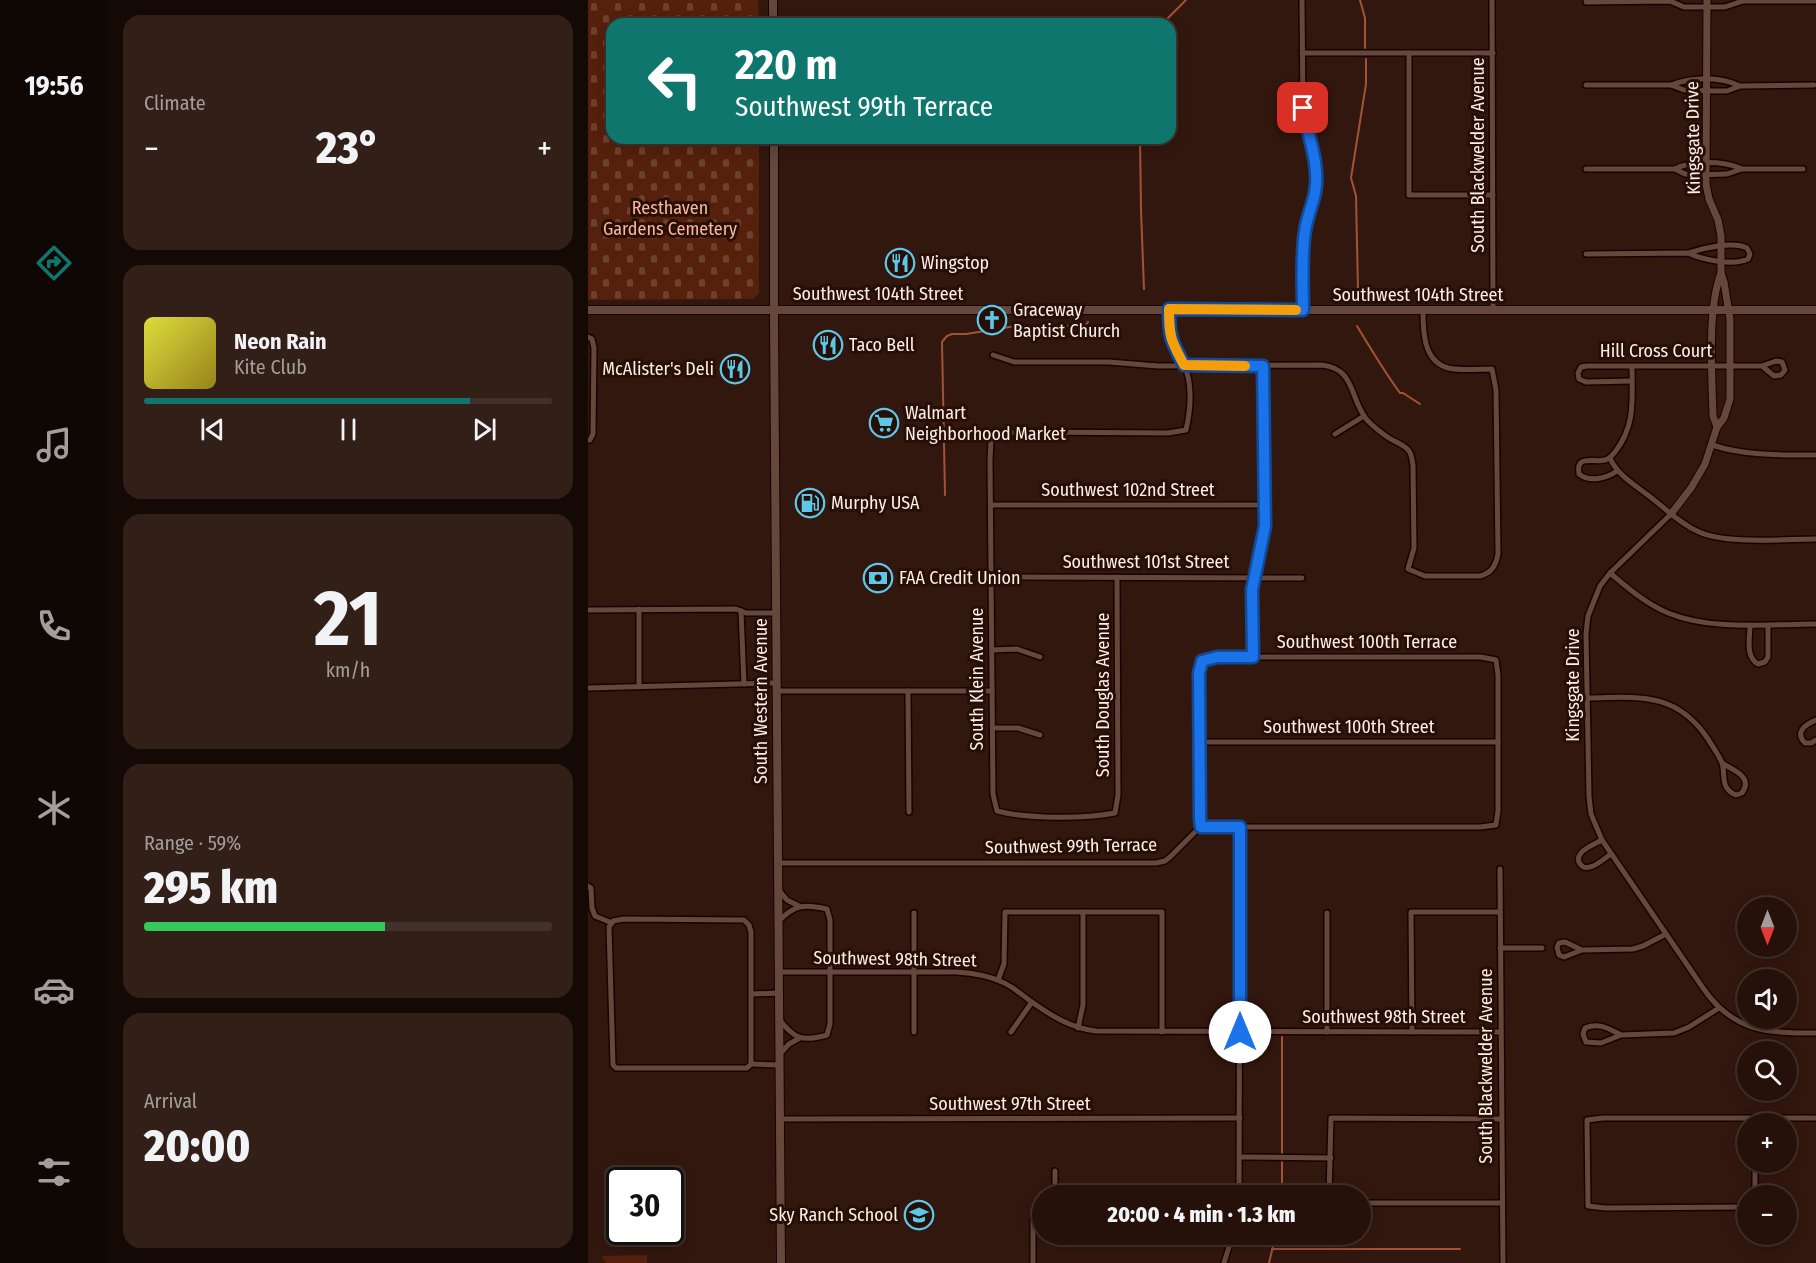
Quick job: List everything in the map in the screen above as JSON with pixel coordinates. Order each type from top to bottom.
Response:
[{"type":"main road","points":[[773,0],[773,18]]},
{"type":"main road","name":"South Western Avenue","points":[[774,144],[781,1263]]},
{"type":"main road","name":"Southwest 104th Street","points":[[588,310],[1816,310]]},
{"type":"street","points":[[1302,0],[1303,108],[1315,156],[1316,171],[1314,194],[1303,242],[1303,310]]},
{"type":"street","name":"South Blackwelder Avenue","points":[[1492,0],[1493,310]]},
{"type":"street","points":[[1587,2],[1672,1],[1684,7],[1707,3],[1728,6],[1740,1],[1816,2]]},
{"type":"street","name":"Kingsgate Drive","points":[[1707,3],[1707,174],[1709,199],[1718,220],[1720,273],[1730,319],[1728,408],[1717,427],[1705,464],[1696,481],[1671,514],[1610,573],[1600,586],[1588,616],[1586,634],[1589,802],[1593,820],[1602,840],[1710,999],[1742,1024],[1757,1030],[1816,1033]]},
{"type":"street","points":[[1302,53],[1493,53]]},
{"type":"street","points":[[1409,53],[1409,195],[1493,195]]},
{"type":"street","points":[[1586,85],[1671,85],[1684,80],[1728,80],[1740,86]]},
{"type":"street","points":[[1671,85],[1684,90],[1707,91],[1727,91],[1740,86],[1814,85]]},
{"type":"street","points":[[1586,170],[1675,169],[1686,164],[1729,164],[1742,169]]},
{"type":"street","points":[[1675,169],[1685,174],[1727,174],[1742,169],[1803,169]]},
{"type":"street","points":[[1587,254],[1688,253],[1699,249],[1736,245],[1744,246],[1750,254],[1748,259],[1742,261],[1720,261],[1700,258],[1688,253]]},
{"type":"street","name":"Kingsgate Drive","points":[[1717,427],[1713,416],[1712,366],[1714,310],[1720,273]]},
{"type":"street","points":[[1169,309],[1170,339],[1184,365]]},
{"type":"street","points":[[993,355],[1014,362],[1109,362],[1150,366],[1322,365],[1338,369],[1349,381],[1364,416],[1386,436],[1407,449],[1412,460],[1414,548],[1408,569],[1425,576],[1476,576],[1491,571],[1497,560],[1496,390],[1492,369],[1450,368],[1437,361],[1425,342],[1423,310]]},
{"type":"street","points":[[588,337],[592,339],[594,348],[594,434],[588,440]]},
{"type":"street","name":"South Klein Avenue","points":[[997,811],[993,794],[991,438],[1028,432],[1186,430],[1191,392],[1184,365]]},
{"type":"street","points":[[1253,657],[1252,597],[1264,533],[1263,366]]},
{"type":"street","name":"Hill Cross Court","points":[[1632,381],[1586,382],[1581,380],[1578,373],[1583,366],[1762,366]]},
{"type":"street","points":[[1617,471],[1605,478],[1585,478],[1579,474],[1578,468],[1581,462],[1610,458],[1629,429],[1632,367]]},
{"type":"street","points":[[1335,434],[1364,416]]},
{"type":"street","points":[[1712,445],[1734,452],[1753,454],[1816,455]]},
{"type":"street","points":[[1610,458],[1617,471],[1671,514],[1688,526],[1711,537],[1816,539]]},
{"type":"street","name":"Southwest 102nd Street","points":[[991,505],[1264,505]]},
{"type":"street","points":[[1610,573],[1638,596],[1667,613],[1701,623],[1816,624]]},
{"type":"street","name":"Southwest 101st Street","points":[[991,577],[1302,578]]},
{"type":"street","name":"South Douglas Avenue","points":[[997,811],[1015,816],[1098,816],[1115,813],[1118,795],[1117,577]]},
{"type":"street","points":[[639,609],[639,687]]},
{"type":"street","points":[[588,610],[736,609],[746,613],[776,613]]},
{"type":"street","points":[[741,611],[744,684]]},
{"type":"street","points":[[1750,625],[1751,659],[1761,664],[1768,657],[1768,624]]},
{"type":"street","points":[[992,650],[1017,650],[1040,657]]},
{"type":"street","name":"Southwest 100th Terrace","points":[[1200,742],[1199,673],[1202,661],[1217,657],[1480,657],[1496,660],[1498,742]]},
{"type":"street","points":[[588,688],[744,684],[908,691],[992,691]]},
{"type":"street","points":[[908,691],[909,812]]},
{"type":"street","points":[[1587,698],[1641,697],[1667,703],[1696,723],[1722,762],[1740,773],[1746,784],[1742,793],[1737,795],[1730,791],[1723,778],[1722,762]]},
{"type":"street","points":[[1816,720],[1802,729],[1800,734],[1805,743],[1816,740]]},
{"type":"street","points":[[993,728],[1018,728],[1040,735]]},
{"type":"street","points":[[1200,742],[1201,827],[1480,827],[1496,825],[1498,742]]},
{"type":"street","name":"Southwest 100th Street","points":[[1200,742],[1498,742]]},
{"type":"street","name":"Southwest 99th Terrace","points":[[777,862],[1156,863],[1167,860],[1201,827]]},
{"type":"street","points":[[1239,1185],[1240,827]]},
{"type":"street","points":[[1602,840],[1580,854],[1578,860],[1580,864],[1590,867],[1611,854]]},
{"type":"street","name":"South Blackwelder Avenue","points":[[1500,869],[1503,1263]]},
{"type":"street","points":[[588,886],[591,888],[594,916],[612,923]]},
{"type":"street","points":[[778,889],[790,902],[799,906],[827,909],[830,920],[830,1024],[827,1035],[817,1038],[800,1038],[788,1032],[779,1019]]},
{"type":"street","points":[[778,922],[789,911],[799,906]]},
{"type":"street","points":[[998,980],[1004,960],[1005,912],[1162,912],[1162,1032]]},
{"type":"street","points":[[1078,1028],[1083,999],[1083,912]]},
{"type":"street","points":[[1412,1032],[1411,912],[1500,912]]},
{"type":"street","points":[[1327,913],[1327,1032]]},
{"type":"street","points":[[914,914],[914,1032]]},
{"type":"street","points":[[751,1064],[752,994],[749,925],[744,920],[624,919],[613,921],[609,927],[613,1065],[616,1068],[747,1068],[751,1064],[779,1065]]},
{"type":"street","points":[[1582,950],[1633,949],[1666,934]]},
{"type":"street","points":[[1500,948],[1542,948]]},
{"type":"street","name":"Southwest 98th Street","points":[[778,972],[971,973],[1006,983],[1058,1019],[1078,1028],[1096,1031],[1500,1032]]},
{"type":"street","points":[[752,994],[778,993]]},
{"type":"street","points":[[1011,1032],[1032,1002]]},
{"type":"street","points":[[1621,1035],[1602,1026],[1587,1026],[1583,1034],[1586,1042],[1591,1043],[1606,1042],[1621,1035],[1674,1033],[1684,1030],[1719,1008]]},
{"type":"street","points":[[779,1054],[789,1044],[800,1038]]},
{"type":"street","name":"Southwest 97th Street","points":[[780,1119],[1240,1118]]},
{"type":"street","points":[[1330,1185],[1330,1118],[1501,1119]]},
{"type":"street","points":[[1737,1121],[1603,1118],[1587,1120],[1588,1206],[1737,1207]]},
{"type":"street","points":[[1797,1119],[1816,1118]]},
{"type":"street","points":[[1240,1157],[1331,1158]]},
{"type":"street","points":[[1054,1185],[1055,1171]]},
{"type":"street","points":[[1371,1203],[1502,1203]]},
{"type":"street","points":[[1033,1245],[1033,1263]]},
{"type":"street","points":[[1224,1263],[1230,1245]]},
{"type":"green space","name":"Resthaven Gardens Cemetery","points":[[588,0],[758,0],[759,18],[606,18],[606,144],[759,144],[759,293],[753,299],[588,300]]},
{"type":"green space","points":[[647,1255],[647,1263],[606,1263],[602,1256]]},
{"type":"waterway","points":[[1168,18],[1186,0]]},
{"type":"waterway","points":[[1360,0],[1365,18],[1365,48]]},
{"type":"waterway","points":[[1358,291],[1356,196],[1351,178],[1366,84],[1366,59]]},
{"type":"waterway","points":[[1140,144],[1144,289]]},
{"type":"waterway","points":[[945,495],[942,342],[952,334],[1016,326],[1085,326],[1088,322]]},
{"type":"waterway","points":[[1357,326],[1400,393],[1420,404]]},
{"type":"waterway","points":[[1282,1037],[1282,1185]]},
{"type":"waterway","points":[[1269,1263],[1273,1245]]},
{"type":"waterway","points":[[1272,1249],[1460,1249]]},
{"type":"slow traffic","points":[[1245,366],[1184,365],[1170,339],[1169,309],[1296,310]]},
{"type":"place","name":"Wingstop","points":[[900,263]]},
{"type":"place","name":"Graceway Baptist Church","points":[[992,320]]},
{"type":"place","name":"Taco Bell","points":[[828,345]]},
{"type":"place","name":"McAlister's Deli","points":[[735,369]]},
{"type":"place","name":"Walmart Neighborhood Market","points":[[884,423]]},
{"type":"place","name":"Murphy USA","points":[[810,503]]},
{"type":"place","name":"FAA Credit Union","points":[[878,578]]},
{"type":"place","name":"Sky Ranch School","points":[[919,1215]]},
{"type":"route","points":[[1240,1032],[1240,827],[1201,827],[1199,673],[1202,661],[1217,657],[1253,657],[1252,590],[1265,526],[1263,366],[1184,365],[1170,339],[1169,309],[1303,310],[1303,242],[1316,185],[1315,156],[1303,108]]}]
